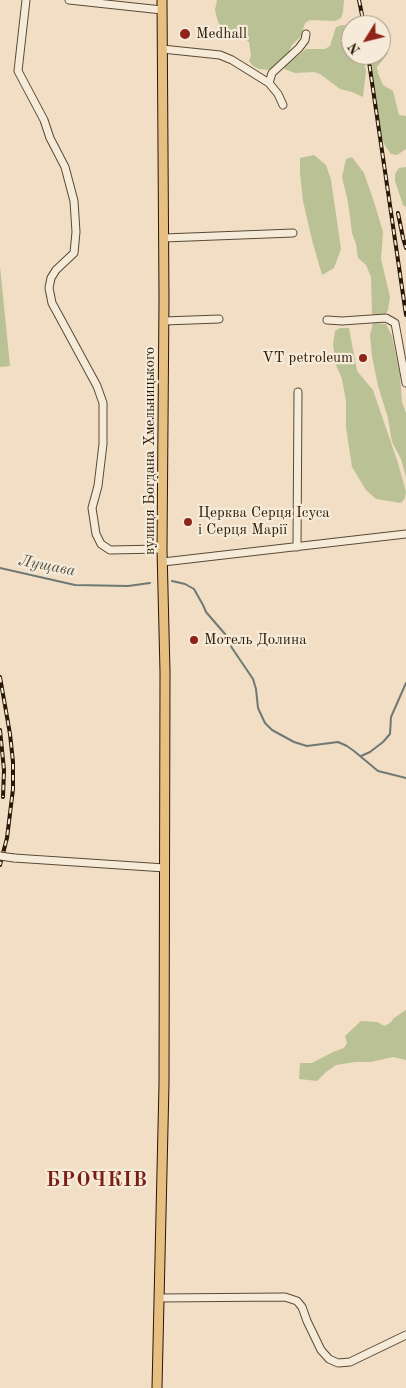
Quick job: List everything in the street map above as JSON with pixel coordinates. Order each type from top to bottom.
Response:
[{"type":"main road","name":"вулиця Богдана Хмельницького","points":[[157,1388],[164,1084],[165,868],[162,549],[164,238],[162,0]]},
{"type":"street","points":[[26,0],[18,71],[44,120],[50,138],[65,167],[74,201],[76,232],[74,253],[56,270],[49,288],[52,303],[97,386],[103,404],[103,444],[98,486],[92,508],[96,534],[101,544],[110,550],[162,549]]},
{"type":"street","points":[[69,0],[162,10]]},
{"type":"street","points":[[269,83],[272,74],[299,48],[306,34]]},
{"type":"street","points":[[162,49],[220,55],[232,60],[269,83],[278,94],[283,105]]},
{"type":"street","points":[[164,238],[293,233]]},
{"type":"street","points":[[327,320],[342,321],[386,318],[394,323],[406,383]]},
{"type":"street","points":[[164,320],[219,319]]},
{"type":"street","points":[[297,547],[298,392]]},
{"type":"street","points":[[163,562],[406,534]]},
{"type":"street","points":[[0,856],[165,868]]},
{"type":"street","points":[[159,1298],[285,1297],[296,1301],[302,1307],[321,1350],[329,1360],[338,1363],[350,1362],[406,1335]]},
{"type":"green space","points":[[217,0],[344,0],[341,18],[335,21],[310,20],[305,23],[301,36],[292,45],[287,56],[271,70],[259,69],[253,66],[249,61],[251,55],[249,42],[239,35],[221,28],[215,10]]},
{"type":"green space","points":[[341,25],[341,65],[364,65],[366,71],[363,97],[340,89],[320,74],[314,72],[295,73],[284,69],[290,59],[306,49],[325,49],[330,46],[336,27]]},
{"type":"green space","points":[[370,65],[379,65],[378,73],[383,85],[393,91],[399,115],[406,116],[406,149],[397,155],[391,154],[384,144],[377,121]]},
{"type":"green space","points":[[314,155],[326,165],[331,180],[341,249],[334,268],[322,275],[303,201],[300,173],[300,158]]},
{"type":"green space","points":[[352,157],[364,173],[383,232],[381,259],[390,297],[388,310],[384,316],[372,314],[371,277],[366,265],[358,258],[352,233],[348,202],[342,177],[346,159]]},
{"type":"green space","points":[[406,167],[406,207],[403,205],[395,181],[395,174],[399,168]]},
{"type":"green space","points":[[0,266],[10,366],[0,367]]},
{"type":"green space","points":[[373,323],[386,324],[392,336],[400,375],[402,402],[406,413],[406,477],[401,459],[392,442],[388,418],[378,386],[370,335]]},
{"type":"green space","points":[[340,328],[349,328],[357,371],[373,390],[406,492],[405,498],[401,503],[376,499],[366,490],[352,467],[346,427],[346,401],[342,379],[336,365],[333,344],[335,331]]},
{"type":"green space","points":[[406,1010],[406,1060],[393,1057],[371,1062],[336,1065],[317,1081],[299,1079],[300,1063],[312,1063],[344,1048],[347,1043],[345,1036],[361,1021],[377,1022],[385,1026]]},
{"type":"waterway","name":"Лущава","points":[[0,568],[75,585],[128,586],[150,583]]},
{"type":"waterway","name":"Лущава","points":[[172,581],[185,584],[194,589],[206,612],[225,634],[253,679],[258,708],[265,723],[272,730],[294,742],[307,746],[338,742],[354,751],[378,771],[406,778]]},
{"type":"waterway","points":[[361,756],[370,752],[390,734],[391,717],[406,683]]},
{"type":"railway","points":[[359,0],[362,15]]},
{"type":"railway","points":[[369,65],[406,315]]},
{"type":"railway","points":[[398,213],[406,248]]},
{"type":"railway","points":[[0,677],[13,762],[13,789],[7,838],[0,865]]},
{"type":"railway","points":[[0,730],[4,770],[3,797]]},
{"type":"place","name":"Medhall","points":[[185,34]]},
{"type":"place","name":"VT petroleum","points":[[363,358]]},
{"type":"place","name":"Церква Серця Ісуса і Серця Марії","points":[[188,522]]},
{"type":"place","name":"Мотель Долина","points":[[194,640]]},
{"type":"district","name":"БРОЧКІВ","points":[[97,1181]]}]
